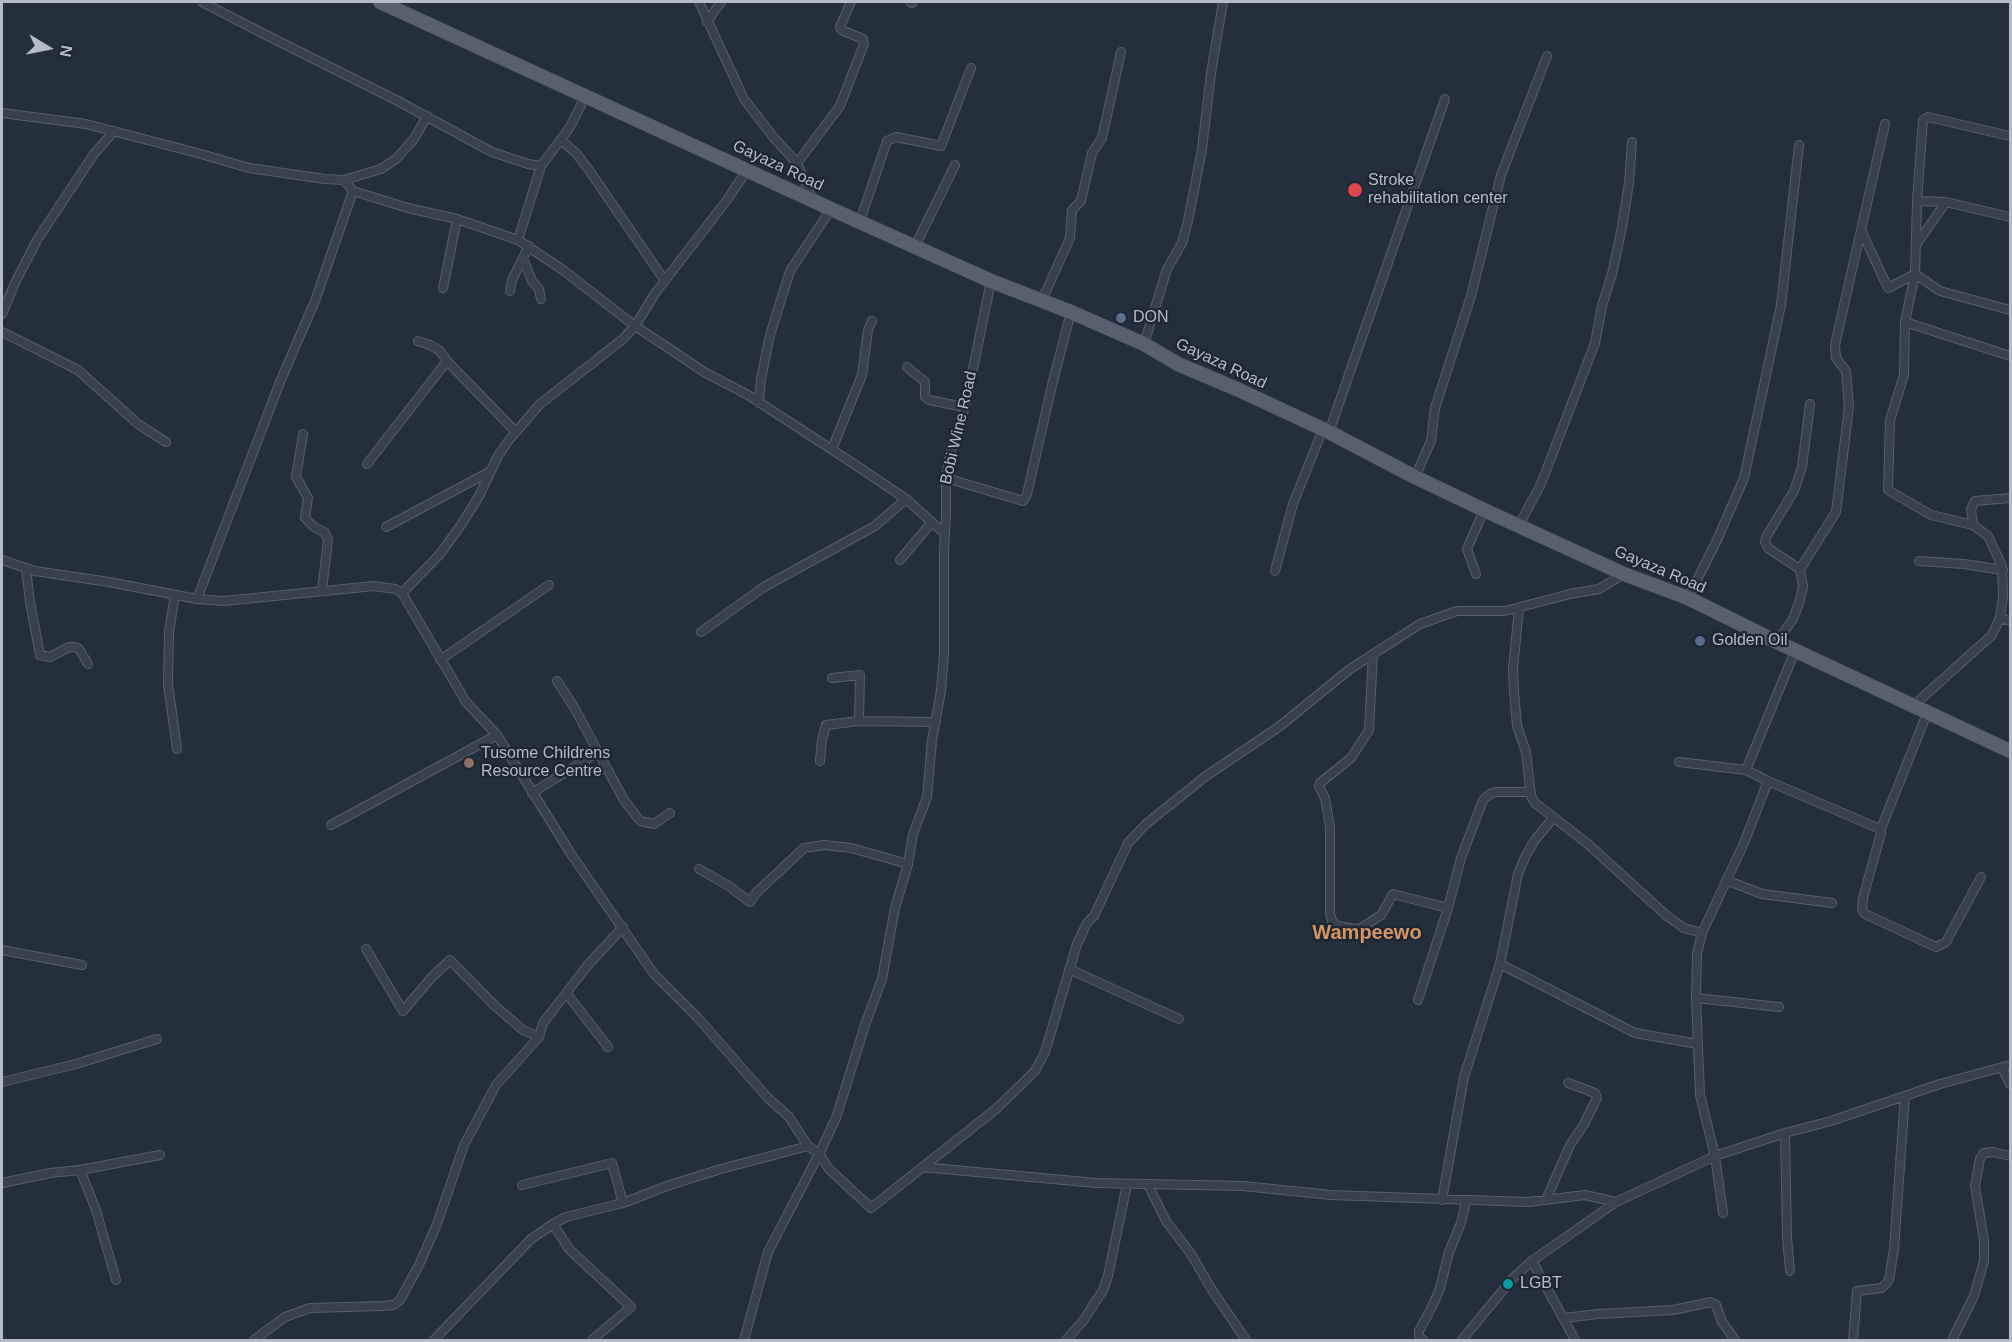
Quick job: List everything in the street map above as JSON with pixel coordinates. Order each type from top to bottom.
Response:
[{"type":"main road","name":"Gayaza Road","points":[[380,2],[991,281],[1042,300],[1144,344],[1178,364],[1326,430],[1484,510],[1624,574],[1688,598],[1795,651],[2010,751]]},
{"type":"street","points":[[202,2],[427,116],[492,152],[541,166]]},
{"type":"street","points":[[699,2],[744,99],[797,163],[813,201]]},
{"type":"street","points":[[707,22],[721,2]]},
{"type":"street","points":[[797,163],[840,106],[864,44],[863,39],[841,30],[840,27],[851,2]]},
{"type":"street","points":[[1144,344],[1167,270],[1182,243],[1188,221],[1202,149],[1211,73],[1223,2]]},
{"type":"street","points":[[1042,300],[1070,238],[1072,210],[1082,201],[1092,153],[1102,138],[1121,52]]},
{"type":"street","points":[[1415,477],[1431,441],[1435,408],[1471,296],[1501,175],[1547,56]]},
{"type":"street","points":[[860,221],[887,141],[896,137],[941,146],[971,68]]},
{"type":"street","points":[[518,240],[541,166],[570,127],[586,95]]},
{"type":"street","points":[[1275,571],[1293,504],[1326,430],[1445,99]]},
{"type":"street","points":[[2,114],[86,124],[249,168],[344,180],[381,169],[396,159],[414,139],[427,116]]},
{"type":"street","points":[[1913,706],[1992,635],[2000,618],[2003,596],[2003,570],[1988,536],[1973,525],[1931,515],[1888,490],[1890,420],[1904,375],[1905,322],[1915,274],[1921,130],[1925,117],[2010,136]]},
{"type":"street","points":[[1777,642],[1793,619],[1799,603],[1803,587],[1800,569],[1836,512],[1849,407],[1846,371],[1836,358],[1835,345],[1885,124]]},
{"type":"street","points":[[2,314],[37,240],[94,154],[114,131]]},
{"type":"street","points":[[561,140],[576,153],[591,173],[665,281]]},
{"type":"street","points":[[1519,525],[1541,484],[1595,343],[1622,227],[1629,183],[1632,142]]},
{"type":"street","points":[[1688,598],[1744,478],[1781,305],[1799,145]]},
{"type":"street","points":[[915,246],[955,165]]},
{"type":"street","points":[[402,593],[440,554],[461,525],[492,471],[498,456],[516,432],[540,404],[623,339],[635,326],[665,281],[747,170]]},
{"type":"street","points":[[344,180],[353,191],[408,208],[457,219],[529,246],[635,326],[704,372],[748,395],[832,449],[906,500],[945,533]]},
{"type":"street","points":[[197,599],[272,402],[315,301],[353,191]]},
{"type":"street","points":[[1917,201],[1946,201],[2010,217]]},
{"type":"street","points":[[1916,245],[1946,201]]},
{"type":"street","points":[[759,403],[761,380],[771,335],[790,271],[831,209]]},
{"type":"street","points":[[443,288],[457,219]]},
{"type":"street","points":[[1861,230],[1888,288],[1915,274]]},
{"type":"street","points":[[510,291],[512,280],[529,246]]},
{"type":"street","points":[[524,258],[532,281],[539,289],[541,299]]},
{"type":"street","points":[[1915,274],[1940,291],[2010,310]]},
{"type":"street","name":"Bobi Wine Road","points":[[746,1340],[764,1260],[836,1118],[882,979],[895,908],[908,864],[913,834],[927,797],[944,654],[946,478],[991,281]]},
{"type":"street","points":[[946,478],[1023,501],[1027,494],[1071,312]]},
{"type":"street","points":[[832,449],[862,375],[868,330],[872,321]]},
{"type":"street","points":[[1905,322],[2010,356]]},
{"type":"street","points":[[2,332],[78,370],[138,424],[166,442]]},
{"type":"street","points":[[418,341],[440,351],[516,432]]},
{"type":"street","points":[[367,464],[447,361]]},
{"type":"street","points":[[907,367],[925,382],[925,397],[929,400],[964,407]]},
{"type":"street","points":[[1800,569],[1769,549],[1765,542],[1794,491],[1802,467],[1810,404]]},
{"type":"street","points":[[303,434],[296,477],[308,498],[305,518],[325,533],[328,540],[322,590]]},
{"type":"street","points":[[386,527],[492,471]]},
{"type":"street","points":[[1973,525],[1971,509],[1975,501],[2010,498]]},
{"type":"street","points":[[701,632],[764,587],[875,526],[906,500]]},
{"type":"street","points":[[1476,574],[1467,549],[1484,510]]},
{"type":"street","points":[[900,560],[932,523]]},
{"type":"street","points":[[2,560],[26,569],[197,599],[224,601],[375,586],[395,589],[402,593],[466,702],[497,735],[571,854],[654,974],[698,1018],[767,1097],[789,1117],[808,1146],[819,1154],[829,1169],[872,1208],[996,1109],[1035,1071],[1045,1052],[1081,936],[1087,923],[1094,916],[1121,854],[1140,830],[1206,776],[1280,726],[1330,684],[1420,624],[1457,611],[1505,611],[1599,589],[1624,574]]},
{"type":"street","points":[[1919,561],[1964,564],[2003,570]]},
{"type":"street","points":[[26,569],[40,655],[50,657],[69,647],[75,647],[79,649],[88,664]]},
{"type":"street","points":[[440,660],[549,585]]},
{"type":"street","points":[[175,595],[169,632],[168,684],[177,749]]},
{"type":"street","points":[[1519,608],[1513,669],[1514,692],[1517,726],[1526,752],[1527,771],[1535,803],[1588,844],[1667,916],[1684,928],[1702,933]]},
{"type":"street","points":[[2000,618],[2010,621]]},
{"type":"street","points":[[1746,770],[1795,651]]},
{"type":"street","points":[[1373,654],[1369,730],[1351,758],[1319,786],[1325,798],[1330,827],[1330,913],[1332,921],[1338,926],[1361,928],[1381,915],[1393,894],[1448,908]]},
{"type":"street","points":[[832,678],[860,675],[859,721]]},
{"type":"street","points":[[557,681],[574,707],[624,800],[640,821],[654,824],[670,813]]},
{"type":"street","points":[[1928,711],[1880,831],[1862,909],[1864,914],[1872,919],[1936,947],[1940,946],[1946,942],[1981,877]]},
{"type":"street","points":[[820,761],[826,725],[859,721],[936,722]]},
{"type":"street","points":[[332,825],[497,735]]},
{"type":"street","points":[[532,793],[598,752]]},
{"type":"street","points":[[1679,762],[1746,770],[1880,829],[1880,831]]},
{"type":"street","points":[[1723,1213],[1715,1156],[1701,1103],[1696,999],[1697,954],[1702,933],[1744,843],[1759,799],[1768,781]]},
{"type":"street","points":[[1418,1000],[1448,908],[1461,858],[1483,800],[1496,792],[1531,792]]},
{"type":"street","points":[[1442,1200],[1464,1077],[1500,964],[1518,874],[1535,840],[1553,818]]},
{"type":"street","points":[[699,869],[729,886],[750,902],[756,893],[804,848],[825,845],[851,848],[908,864]]},
{"type":"street","points":[[1726,880],[1762,894],[1832,903]]},
{"type":"street","points":[[254,1341],[285,1317],[310,1308],[394,1305],[400,1300],[437,1224],[464,1145],[496,1084],[539,1037],[543,1023],[587,966],[623,927]]},
{"type":"street","points":[[2,950],[82,965]]},
{"type":"street","points":[[366,950],[403,1011],[450,960],[495,1006],[523,1030],[539,1037]]},
{"type":"street","points":[[1500,964],[1635,1034],[1698,1044]]},
{"type":"street","points":[[1069,969],[1179,1019]]},
{"type":"street","points":[[567,994],[608,1047]]},
{"type":"street","points":[[1696,999],[1779,1006]]},
{"type":"street","points":[[2,1082],[76,1064],[157,1039]]},
{"type":"street","points":[[1462,1341],[1513,1278],[1532,1261],[1616,1202],[1715,1156],[1905,1096],[2006,1066],[2010,1084]]},
{"type":"street","points":[[1546,1200],[1570,1145],[1583,1126],[1597,1098],[1595,1093],[1568,1083]]},
{"type":"street","points":[[1853,1341],[1857,1292],[1882,1288],[1889,1280],[1894,1249],[1905,1096]]},
{"type":"street","points":[[1785,1133],[1786,1238],[1790,1271]]},
{"type":"street","points":[[434,1341],[531,1239],[566,1217],[623,1203],[667,1186],[808,1146]]},
{"type":"street","points":[[1952,1341],[1974,1296],[1984,1261],[1984,1241],[1975,1186],[1980,1159],[1984,1153],[2010,1155]]},
{"type":"street","points":[[2,1183],[160,1155]]},
{"type":"street","points":[[522,1185],[612,1162],[623,1203]]},
{"type":"street","points":[[922,1167],[1127,1184],[1243,1186],[1331,1195],[1528,1202],[1585,1195],[1616,1202]]},
{"type":"street","points":[[80,1170],[96,1210],[116,1280]]},
{"type":"street","points":[[1066,1341],[1083,1321],[1103,1290],[1127,1184]]},
{"type":"street","points":[[1148,1185],[1166,1221],[1191,1254],[1246,1340]]},
{"type":"street","points":[[1423,1341],[1419,1336],[1419,1331],[1440,1288],[1466,1201]]},
{"type":"street","points":[[553,1224],[570,1249],[630,1307],[592,1341]]},
{"type":"street","points":[[1532,1261],[1575,1341]]},
{"type":"street","points":[[1564,1318],[1673,1310],[1712,1302],[1716,1305],[1722,1322],[1734,1341]]},
{"type":"place","name":"Stroke rehabilitation center","points":[[1355,190]]},
{"type":"place","name":"DON","points":[[1121,318]]},
{"type":"place","name":"Golden Oil","points":[[1700,641]]},
{"type":"place","name":"Tusome Childrens Resource Centre","points":[[469,763]]},
{"type":"place","name":"LGBT","points":[[1508,1284]]},
{"type":"district","name":"Wampeewo","points":[[1367,933]]}]
